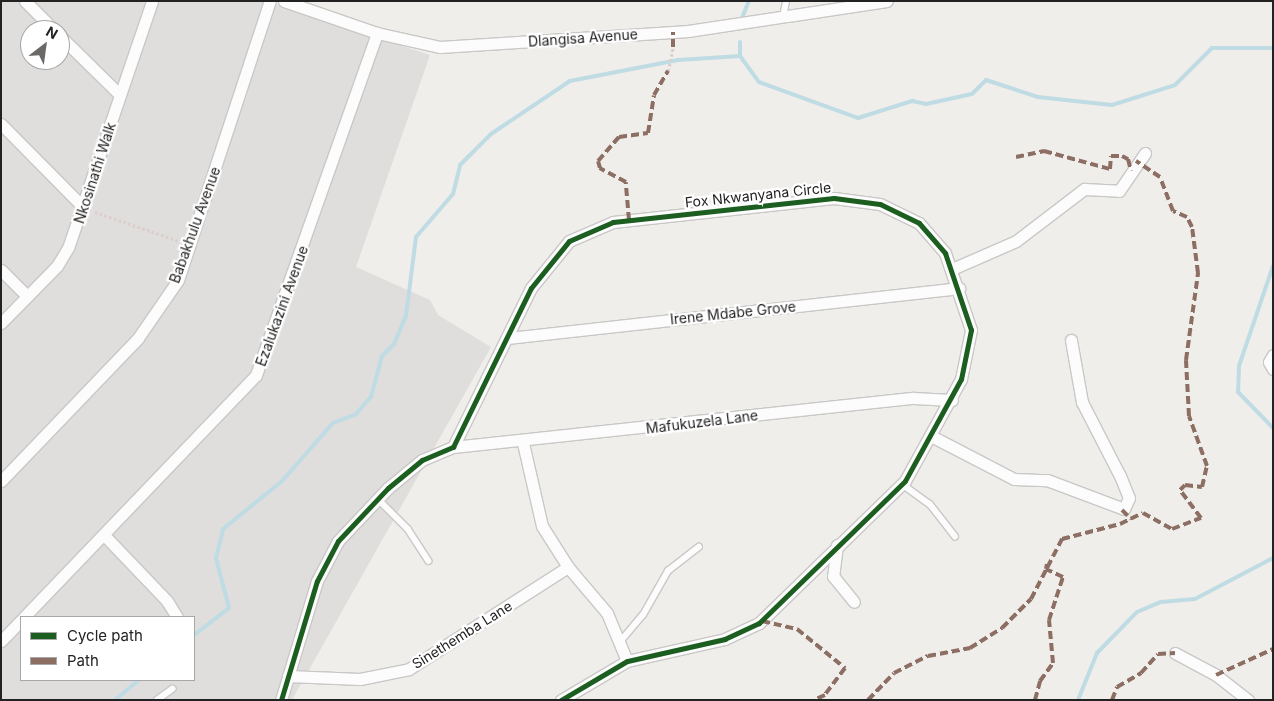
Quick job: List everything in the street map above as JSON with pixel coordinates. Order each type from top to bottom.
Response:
[{"type":"street","points":[[25,1],[44,20]]},
{"type":"street","name":"Nkosinathi Walk","points":[[1,323],[64,257],[84,208],[152,1]]},
{"type":"street","name":"Babakhulu Avenue","points":[[1,481],[158,313],[178,280],[270,1]]},
{"type":"street","name":"Dlangisa Avenue","points":[[284,1],[377,33],[426,46],[455,47],[688,31],[783,19],[887,1]]},
{"type":"street","name":"Ezalukazini Avenue","points":[[25,616],[256,375],[377,33]]},
{"type":"street","points":[[70,46],[120,95]]},
{"type":"street","points":[[1,124],[84,208]]},
{"type":"street","points":[[952,269],[1016,241],[1084,189],[1119,191],[1145,153]]},
{"type":"street","name":"Fox Nkwanyana Circle","points":[[452,447],[541,270],[569,242],[613,222],[834,198],[859,200],[919,223],[952,269],[971,330],[967,361],[952,400],[933,437],[902,484],[751,628],[725,639],[627,661],[561,700]]},
{"type":"street","points":[[1,270],[27,296]]},
{"type":"street","name":"Irene Mdabe Grove","points":[[508,338],[959,288]]},
{"type":"street","points":[[933,437],[1014,479],[1057,483],[1118,509],[1127,508],[1129,498],[1082,402],[1071,340]]},
{"type":"street","points":[[1273,355],[1269,362],[1273,369]]},
{"type":"street","name":"Mafukuzela Lane","points":[[452,447],[523,443],[913,398],[952,400]]},
{"type":"street","points":[[523,443],[535,508],[568,567],[597,598],[620,642],[627,661]]},
{"type":"street","points":[[281,700],[327,559],[348,527],[376,498],[422,460],[452,447]]},
{"type":"street","points":[[104,535],[167,601],[176,616]]},
{"type":"street","points":[[837,545],[833,576],[854,602]]},
{"type":"street","name":"Sinethemba Lane","points":[[288,676],[360,679],[409,669],[568,567]]},
{"type":"street","points":[[1,641],[20,621]]},
{"type":"street","points":[[1175,653],[1216,675],[1248,700]]},
{"type":"lane","points":[[783,19],[786,1]]},
{"type":"lane","points":[[902,484],[930,504],[955,536]]},
{"type":"lane","points":[[376,498],[408,529],[429,561]]},
{"type":"lane","points":[[620,642],[643,615],[668,571],[699,547]]},
{"type":"lane","points":[[157,700],[172,689]]},
{"type":"path","points":[[668,71],[673,47]]},
{"type":"path","points":[[84,208],[190,244]]},
{"type":"shaded area","points":[[1,1],[265,1],[430,55],[356,267],[430,300],[438,315],[491,347],[292,700],[1,700]]},
{"type":"waterway","points":[[742,18],[749,1]]},
{"type":"waterway","points":[[740,42],[740,56],[759,82],[858,118],[912,101],[926,104],[972,94],[986,80],[1038,97],[1112,105],[1175,85],[1212,48],[1273,48]]},
{"type":"waterway","points":[[195,634],[229,608],[216,558],[223,529],[282,481],[333,423],[356,414],[371,397],[382,356],[394,344],[406,316],[416,237],[453,194],[460,165],[491,134],[570,81],[678,60],[740,56]]},
{"type":"waterway","points":[[1273,266],[1239,366],[1238,392],[1273,428]]},
{"type":"waterway","points":[[1078,700],[1097,653],[1137,612],[1161,602],[1195,599],[1273,558]]},
{"type":"waterway","points":[[115,700],[138,681]]},
{"type":"marked path","points":[[673,32],[673,47]]},
{"type":"marked path","points":[[629,220],[626,182],[600,168],[598,161],[619,137],[648,133],[654,95],[668,71]]},
{"type":"marked path","points":[[1016,157],[1044,151],[1110,169],[1111,156],[1122,156],[1128,159],[1131,171]]},
{"type":"marked path","points":[[868,700],[894,673],[928,656],[970,648],[1002,628],[1031,599],[1062,539],[1120,524],[1143,513],[1172,529],[1201,518],[1180,490],[1185,485],[1202,487],[1207,466],[1189,416],[1186,360],[1198,273],[1192,227],[1187,217],[1173,211],[1160,177],[1136,161]]},
{"type":"marked path","points":[[1122,510],[1131,519]]},
{"type":"marked path","points":[[1035,700],[1040,681],[1053,663],[1049,620],[1063,577],[1046,569],[1047,564]]},
{"type":"marked path","points":[[762,621],[797,629],[845,668],[825,695],[814,700]]},
{"type":"marked path","points":[[1216,675],[1273,649]]},
{"type":"marked path","points":[[1112,700],[1117,687],[1141,673],[1158,654],[1175,653]]},
{"type":"cycle path","points":[[281,700],[317,581],[338,541],[388,488],[422,460],[453,447],[531,288],[569,241],[613,222],[834,198],[880,204],[919,223],[945,253],[971,330],[961,379],[905,481],[759,623],[725,639],[627,661],[561,700]]}]
